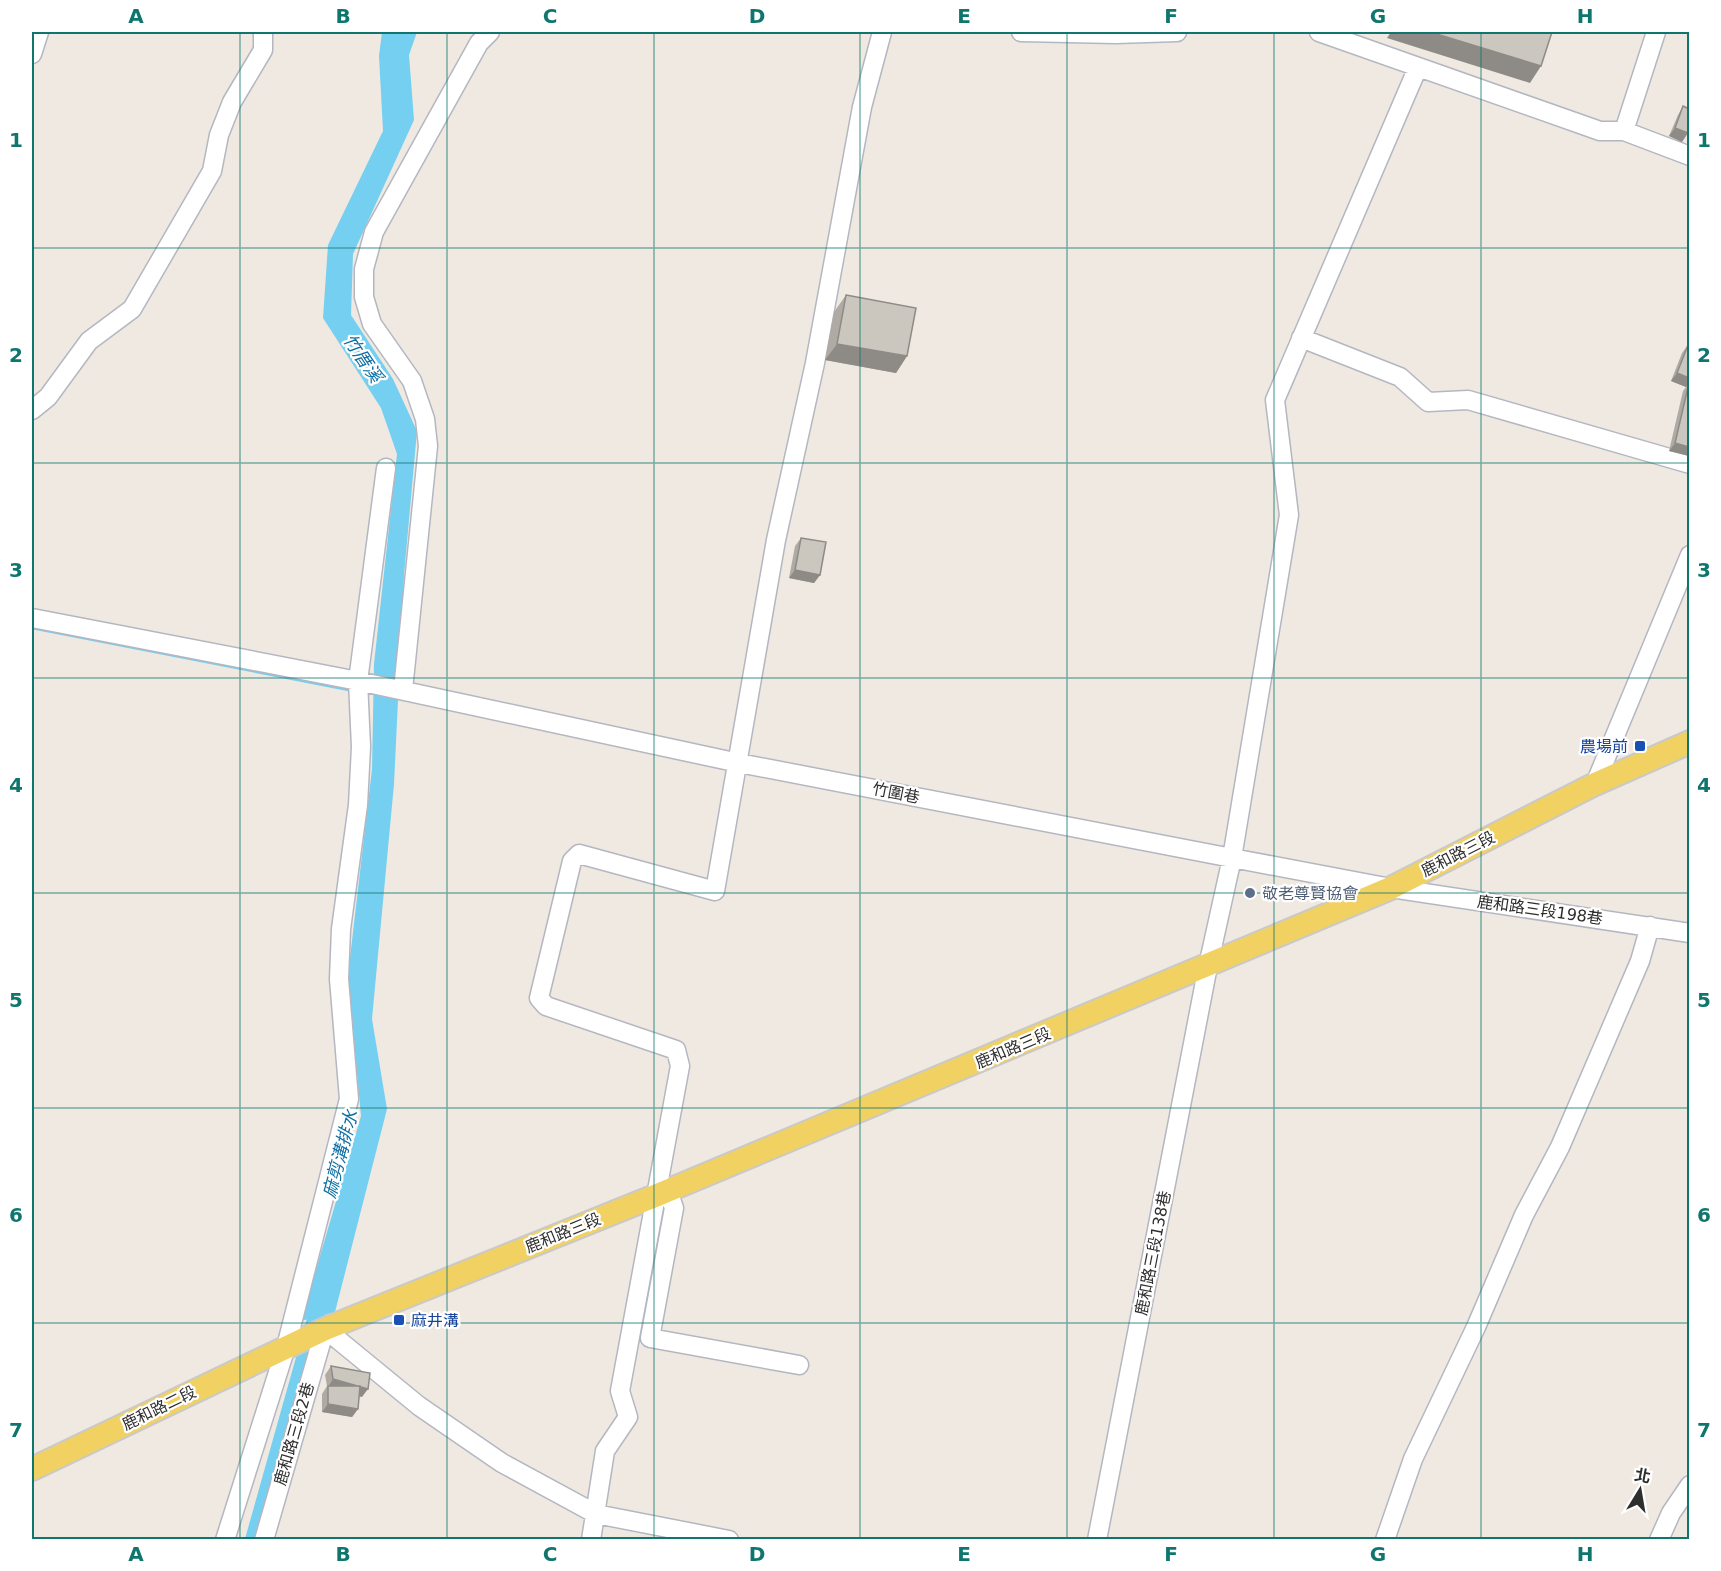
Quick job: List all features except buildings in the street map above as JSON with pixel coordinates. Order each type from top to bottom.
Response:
[{"type":"main road","name":"鹿和路三段","points":[[286,1347],[1208,966],[1391,888],[1594,784],[1689,742]]},
{"type":"main road","name":"鹿和路二段","points":[[32,1469],[286,1347]]},
{"type":"street","points":[[32,54],[39,32]]},
{"type":"street","points":[[32,410],[48,397],[89,341],[132,309],[212,171],[219,135],[231,102],[263,50],[263,32]]},
{"type":"street","points":[[403,690],[428,446],[425,419],[412,381],[372,324],[364,297],[364,268],[374,232],[479,43],[490,32]]},
{"type":"street","points":[[591,1539],[605,1451],[628,1417],[620,1391],[661,1193],[680,1066],[676,1050],[546,1006],[539,998],[572,861],[579,854],[715,891],[776,540],[816,363],[861,107],[882,32]]},
{"type":"street","points":[[1021,32],[1177,32]]},
{"type":"street","points":[[1319,32],[1600,131],[1624,131],[1689,156]]},
{"type":"street","points":[[1624,131],[1656,32]]},
{"type":"street","name":"鹿和路三段138巷","points":[[1097,1539],[1208,966],[1232,858],[1290,515],[1275,400],[1418,67]]},
{"type":"street","points":[[1301,338],[1400,377],[1428,402],[1468,400],[1689,464]]},
{"type":"street","points":[[225,1539],[286,1347],[349,1099],[339,979],[341,929],[358,805],[361,747],[358,681],[386,468]]},
{"type":"street","points":[[1594,784],[1689,555]]},
{"type":"street","name":"竹圍巷","points":[[32,618],[403,690],[739,763],[1391,888]]},
{"type":"street","name":"鹿和路三段198巷","points":[[1391,888],[1689,933]]},
{"type":"street","points":[[1385,1539],[1413,1459],[1476,1327],[1524,1215],[1560,1147],[1640,961],[1650,926]]},
{"type":"street","points":[[661,1193],[674,1208],[650,1338],[799,1365]]},
{"type":"street","points":[[325,1329],[419,1406],[502,1463],[596,1514],[729,1539]]},
{"type":"street","name":"鹿和路三段2巷","points":[[264,1539],[325,1329]]},
{"type":"street","points":[[1659,1539],[1671,1513],[1689,1485]]},
{"type":"water","name":"竹厝溪","points":[[382,32],[417,32],[409,55],[414,120],[353,254],[351,315],[393,379],[417,431],[404,575],[394,784],[372,1019],[387,1109],[335,1312],[301,1321],[361,1116],[348,975],[372,769],[374,664],[397,454],[381,408],[323,318],[328,245],[383,131],[379,56]]},
{"type":"waterway","points":[[32,627],[354,690]]},
{"type":"waterway","name":"麻剪溝排水","points":[[253,1540],[321,1298]]},
{"type":"place","name":"農場前","points":[[1640,746]]},
{"type":"place","name":"敬老尊賢協會","points":[[1250,893]]},
{"type":"place","name":"麻井溝","points":[[399,1320]]}]
